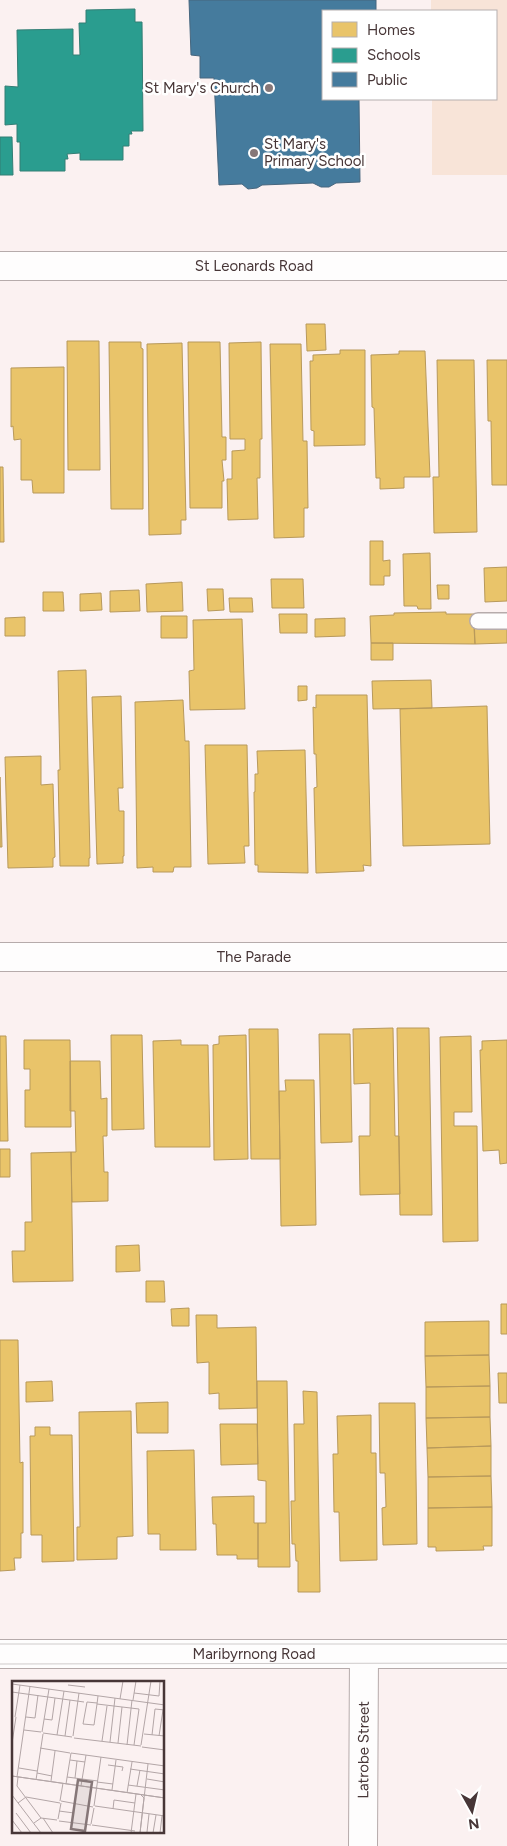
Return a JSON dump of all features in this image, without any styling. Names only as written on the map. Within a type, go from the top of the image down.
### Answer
[{"type":"street","name":"St Leonards Road","points":[[0,266],[507,266]]},
{"type":"street","name":"The Parade","points":[[0,957],[507,957]]},
{"type":"street","name":"Maribyrnong Road","points":[[0,1654],[507,1654]]},
{"type":"street","name":"Latrobe Street","points":[[363,1846],[364,1654]]},
{"type":"lane","points":[[478,621],[507,621]]},
{"type":"shaded area","points":[[431,0],[507,0],[507,175],[432,175],[432,100],[497,100],[497,10],[431,10]]},
{"type":"building: Homes","points":[[306,324],[325,324],[326,350],[307,351]]},
{"type":"building: Homes","points":[[67,341],[99,341],[100,470],[68,470]]},
{"type":"building: Homes","points":[[109,342],[141,342],[141,348],[143,349],[143,509],[111,509]]},
{"type":"building: Homes","points":[[188,342],[220,342],[222,437],[226,437],[226,460],[222,460],[224,481],[222,481],[222,508],[190,508]]},
{"type":"building: Homes","points":[[261,342],[262,439],[260,439],[260,478],[257,478],[258,519],[228,520],[227,479],[232,479],[232,451],[245,450],[245,439],[230,439],[229,343]]},
{"type":"building: Homes","points":[[182,343],[186,520],[181,520],[181,534],[149,535],[147,344]]},
{"type":"building: Homes","points":[[270,344],[301,344],[303,441],[307,441],[308,508],[304,508],[304,537],[274,538]]},
{"type":"building: Homes","points":[[340,350],[365,350],[365,445],[314,446],[314,431],[311,430],[310,361],[313,361],[313,355],[340,354]]},
{"type":"building: Homes","points":[[399,351],[425,351],[430,477],[404,477],[404,488],[380,489],[380,478],[376,478],[371,355],[399,354]]},
{"type":"building: Homes","points":[[437,360],[474,360],[477,532],[434,533],[433,477],[439,477]]},
{"type":"building: Homes","points":[[487,360],[507,360],[507,485],[492,485],[491,421],[488,421]]},
{"type":"building: Homes","points":[[64,367],[64,493],[33,493],[32,480],[21,480],[21,439],[14,440],[13,426],[11,427],[11,368]]},
{"type":"building: Homes","points":[[0,467],[3,467],[4,542],[0,542]]},
{"type":"building: Homes","points":[[370,541],[383,541],[383,561],[390,560],[390,576],[384,576],[384,585],[370,585]]},
{"type":"building: Homes","points":[[430,553],[431,609],[404,606],[403,554]]},
{"type":"building: Homes","points":[[507,567],[507,601],[485,602],[484,568]]},
{"type":"building: Homes","points":[[271,579],[303,579],[304,608],[272,608]]},
{"type":"building: Homes","points":[[182,582],[183,611],[147,612],[146,584]]},
{"type":"building: Homes","points":[[437,585],[449,585],[449,599],[438,599]]},
{"type":"building: Homes","points":[[207,589],[223,589],[224,610],[208,611]]},
{"type":"building: Homes","points":[[139,590],[140,611],[110,612],[110,591]]},
{"type":"building: Homes","points":[[43,592],[63,592],[64,611],[43,611]]},
{"type":"building: Homes","points":[[101,593],[102,610],[80,611],[80,594]]},
{"type":"building: Homes","points":[[229,598],[252,598],[253,612],[230,612]]},
{"type":"building: Homes","points":[[446,612],[446,614],[474,614],[475,644],[371,643],[370,616],[394,615],[394,613]]},
{"type":"building: Homes","points":[[279,614],[307,614],[307,633],[280,633]]},
{"type":"building: Homes","points":[[161,616],[187,616],[187,638],[161,638]]},
{"type":"building: Homes","points":[[25,617],[25,636],[5,636],[5,618]]},
{"type":"building: Homes","points":[[345,618],[345,636],[315,637],[315,619]]},
{"type":"building: Homes","points":[[242,619],[245,709],[190,710],[189,671],[194,670],[193,620]]},
{"type":"building: Homes","points":[[474,628],[507,628],[507,643],[475,644]]},
{"type":"building: Homes","points":[[371,643],[393,643],[393,660],[371,660]]},
{"type":"building: Homes","points":[[86,670],[89,866],[60,866],[58,671]]},
{"type":"building: Homes","points":[[431,680],[432,708],[373,709],[372,681]]},
{"type":"building: Homes","points":[[298,686],[307,686],[307,700],[298,701]]},
{"type":"building: Homes","points":[[316,695],[367,695],[371,866],[363,865],[364,871],[316,873],[314,788],[317,787],[313,707],[316,708]]},
{"type":"building: Homes","points":[[121,696],[123,788],[118,788],[119,811],[124,811],[123,863],[97,864],[92,697]]},
{"type":"building: Homes","points":[[183,700],[185,741],[189,741],[191,867],[174,867],[173,872],[153,872],[153,867],[137,868],[135,702]]},
{"type":"building: Homes","points":[[487,706],[490,844],[403,846],[400,709]]},
{"type":"building: Homes","points":[[205,745],[247,745],[249,846],[244,846],[245,863],[208,864]]},
{"type":"building: Homes","points":[[305,750],[308,873],[258,872],[258,865],[255,865],[254,792],[255,774],[258,774],[257,751]]},
{"type":"building: Homes","points":[[41,756],[41,785],[53,784],[55,857],[53,858],[53,867],[8,868],[5,757]]},
{"type":"building: Homes","points":[[0,777],[2,847],[0,847]]},
{"type":"building: Homes","points":[[393,1028],[395,1136],[399,1136],[400,1194],[360,1195],[359,1136],[370,1136],[370,1083],[354,1084],[353,1029]]},
{"type":"building: Homes","points":[[397,1028],[429,1028],[432,1215],[400,1215]]},
{"type":"building: Homes","points":[[249,1029],[278,1029],[280,1159],[251,1159]]},
{"type":"building: Homes","points":[[319,1034],[350,1034],[352,1142],[321,1143]]},
{"type":"building: Homes","points":[[111,1035],[142,1035],[144,1129],[112,1130]]},
{"type":"building: Homes","points":[[246,1035],[248,1159],[214,1160],[213,1045],[219,1044],[219,1036]]},
{"type":"building: Homes","points":[[0,1036],[6,1036],[8,1141],[0,1141]]},
{"type":"building: Homes","points":[[471,1036],[472,1112],[454,1112],[454,1126],[477,1126],[478,1241],[443,1242],[440,1037]]},
{"type":"building: Homes","points":[[24,1040],[70,1040],[71,1127],[25,1127],[25,1090],[30,1090],[30,1069],[24,1069]]},
{"type":"building: Homes","points":[[181,1040],[181,1045],[208,1045],[210,1147],[155,1147],[153,1041]]},
{"type":"building: Homes","points":[[507,1040],[507,1163],[500,1164],[499,1150],[483,1151],[480,1050],[482,1050],[482,1041]]},
{"type":"building: Homes","points":[[70,1061],[100,1061],[101,1099],[107,1098],[107,1136],[103,1136],[104,1172],[108,1172],[108,1201],[72,1202],[71,1152],[76,1152],[75,1111],[70,1111]]},
{"type":"building: Homes","points":[[285,1080],[314,1080],[316,1225],[281,1226],[279,1091],[286,1091]]},
{"type":"building: Homes","points":[[0,1149],[10,1149],[10,1177],[0,1177]]},
{"type":"building: Homes","points":[[71,1152],[73,1281],[13,1282],[12,1251],[25,1251],[25,1222],[32,1222],[31,1153]]},
{"type":"building: Homes","points":[[139,1245],[140,1271],[116,1272],[116,1246]]},
{"type":"building: Homes","points":[[146,1281],[164,1281],[165,1302],[146,1302]]},
{"type":"building: Homes","points":[[501,1304],[507,1304],[507,1334],[501,1334]]},
{"type":"building: Homes","points":[[189,1308],[189,1326],[172,1326],[171,1309]]},
{"type":"building: Homes","points":[[196,1315],[217,1315],[217,1328],[256,1327],[257,1408],[219,1409],[219,1393],[209,1394],[209,1362],[197,1363]]},
{"type":"building: Homes","points":[[489,1321],[489,1355],[425,1356],[425,1322]]},
{"type":"building: Homes","points":[[0,1340],[18,1340],[20,1463],[23,1462],[23,1533],[21,1533],[21,1558],[14,1558],[15,1570],[0,1571]]},
{"type":"building: Homes","points":[[489,1355],[490,1386],[426,1387],[425,1356]]},
{"type":"building: Homes","points":[[498,1373],[507,1373],[507,1403],[499,1403]]},
{"type":"building: Homes","points":[[52,1381],[53,1401],[26,1402],[26,1382]]},
{"type":"building: Homes","points":[[257,1381],[287,1381],[290,1567],[258,1567],[258,1523],[266,1523],[266,1481],[258,1480]]},
{"type":"building: Homes","points":[[490,1386],[490,1417],[426,1418],[426,1387]]},
{"type":"building: Homes","points":[[303,1391],[317,1392],[320,1592],[298,1592],[298,1561],[296,1561],[295,1544],[292,1544],[291,1501],[295,1501],[294,1424],[304,1424]]},
{"type":"building: Homes","points":[[168,1402],[168,1433],[137,1433],[136,1403]]},
{"type":"building: Homes","points":[[379,1403],[415,1403],[417,1544],[383,1545],[382,1508],[386,1507],[385,1473],[380,1473]]},
{"type":"building: Homes","points":[[131,1411],[133,1536],[117,1537],[117,1559],[77,1560],[77,1527],[80,1527],[79,1412]]},
{"type":"building: Homes","points":[[371,1415],[371,1453],[376,1453],[377,1560],[340,1561],[339,1512],[334,1512],[333,1454],[338,1454],[337,1416]]},
{"type":"building: Homes","points":[[490,1417],[491,1446],[427,1448],[426,1418]]},
{"type":"building: Homes","points":[[220,1424],[257,1424],[258,1464],[221,1465]]},
{"type":"building: Homes","points":[[35,1427],[50,1427],[50,1435],[72,1435],[74,1561],[42,1562],[42,1535],[31,1535],[30,1436],[35,1436]]},
{"type":"building: Homes","points":[[491,1446],[491,1476],[428,1477],[427,1448]]},
{"type":"building: Homes","points":[[194,1450],[196,1550],[160,1550],[160,1534],[148,1534],[147,1451]]},
{"type":"building: Homes","points":[[491,1476],[492,1507],[428,1508],[428,1477]]},
{"type":"building: Homes","points":[[254,1496],[254,1523],[258,1523],[258,1559],[237,1559],[237,1555],[217,1555],[216,1524],[213,1524],[212,1497]]},
{"type":"building: Homes","points":[[492,1507],[492,1546],[483,1546],[484,1550],[436,1551],[436,1547],[428,1547],[428,1508]]},
{"type":"building: Schools","points":[[135,9],[135,22],[142,22],[143,131],[131,131],[132,134],[129,134],[129,146],[123,146],[123,160],[80,160],[80,153],[67,154],[68,159],[65,159],[65,171],[20,171],[20,142],[17,142],[17,124],[5,125],[5,86],[18,87],[17,30],[73,29],[73,55],[80,55],[79,23],[86,23],[86,10]]},
{"type":"building: Schools","points":[[0,137],[12,137],[13,175],[0,175]]},
{"type":"building: Public","name":"St Mary's Church","points":[[189,0],[376,0],[376,10],[322,10],[322,100],[359,100],[360,182],[336,183],[329,187],[321,187],[313,183],[262,185],[257,188],[248,189],[242,184],[219,185],[214,78],[200,78],[200,56],[191,55]]},
{"type":"tram line","points":[[0,1644],[507,1644]]},
{"type":"tram line","points":[[0,1664],[507,1663]]},
{"type":"place","name":"St Mary's Church","points":[[269,88]]},
{"type":"place","name":"St Mary's Primary School","points":[[254,153]]}]
